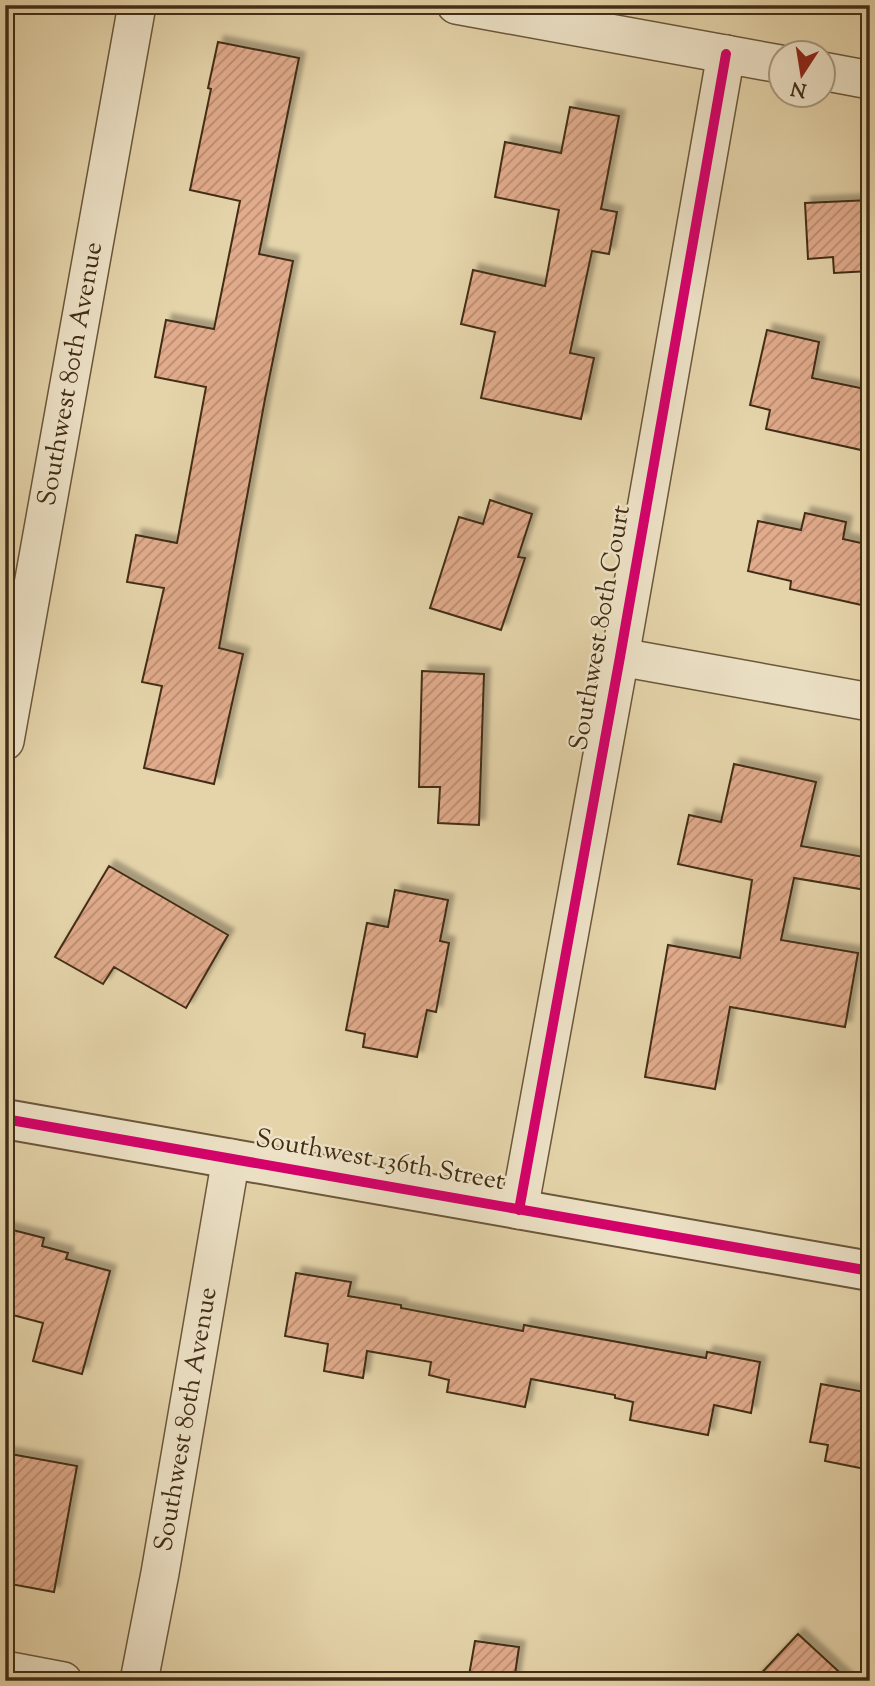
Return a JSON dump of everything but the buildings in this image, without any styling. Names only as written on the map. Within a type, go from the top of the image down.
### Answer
[{"type":"street","name":"Southwest 80th Avenue","points":[[5,741],[137,5]]},
{"type":"street","points":[[456,5],[766,61]]},
{"type":"street","name":"Southwest 80th Court","points":[[519,1210],[726,54]]},
{"type":"street","points":[[836,74],[870,80]]},
{"type":"street","points":[[620,657],[870,702]]},
{"type":"street","name":"Southwest 136th Street","points":[[5,1119],[870,1271]]},
{"type":"street","name":"Southwest 80th Avenue","points":[[139,1681],[232,1158]]},
{"type":"street","points":[[5,1670],[63,1681]]},
{"type":"cycle path","points":[[519,1210],[726,54]]},
{"type":"cycle path","points":[[5,1119],[870,1271]]}]
